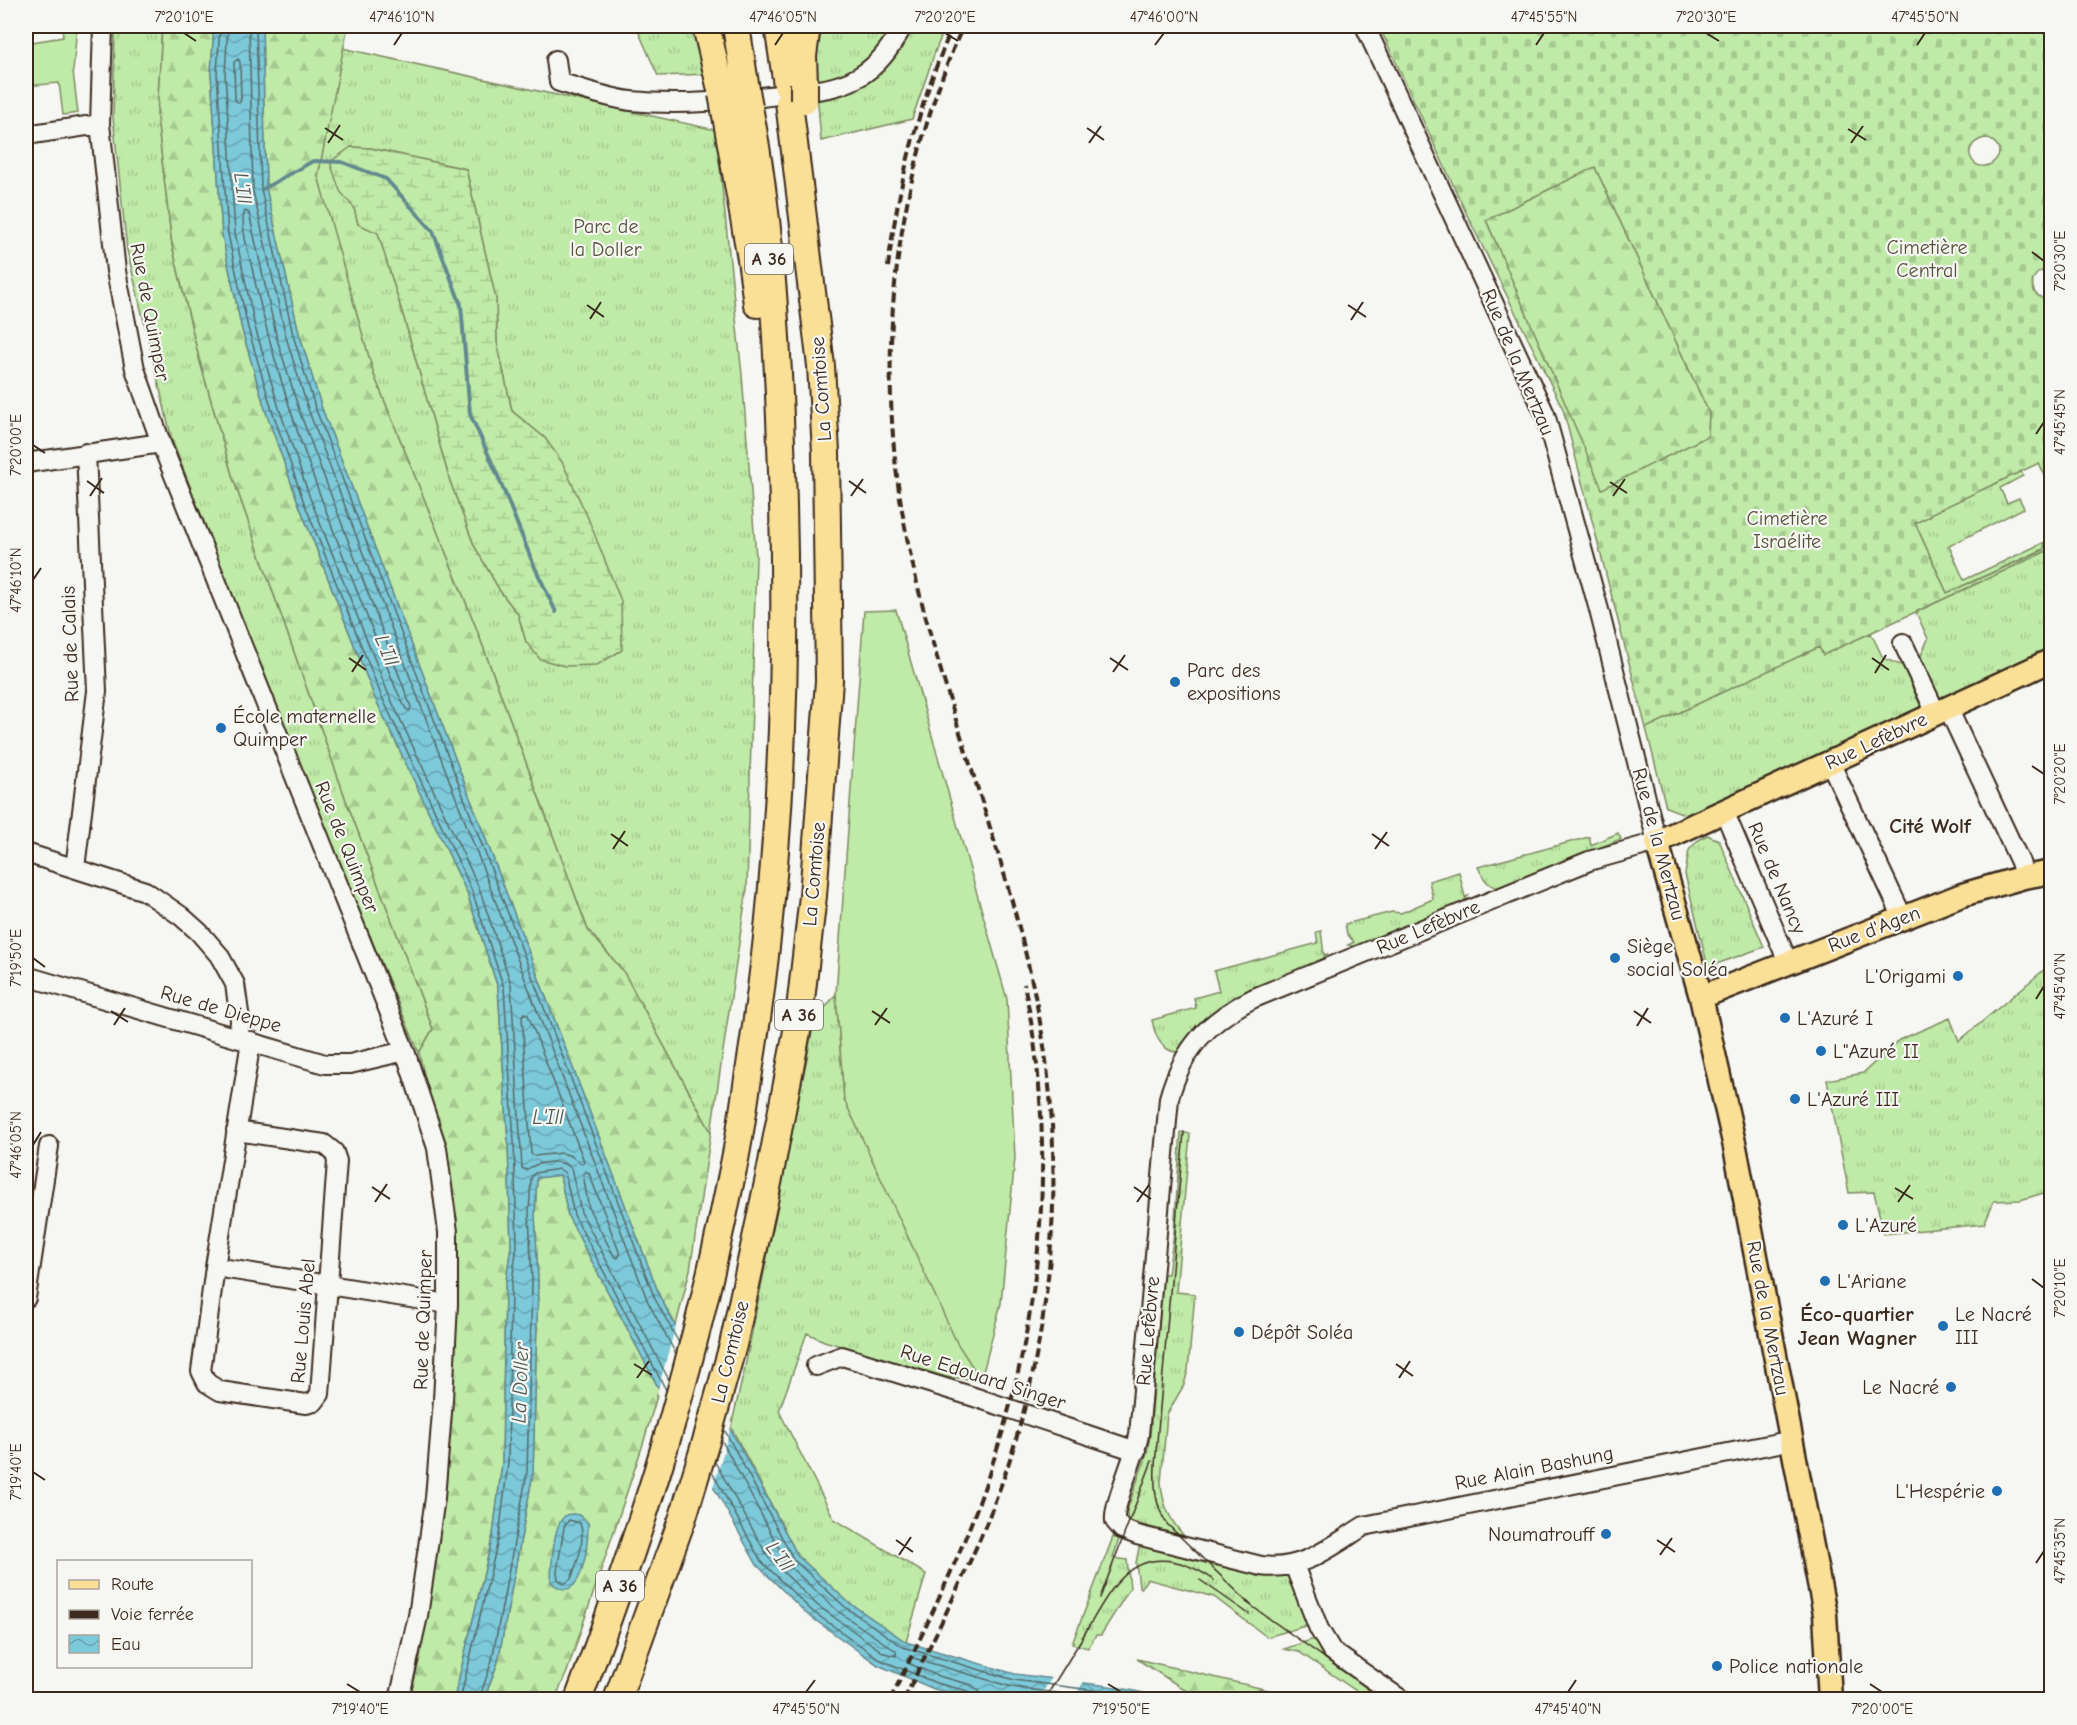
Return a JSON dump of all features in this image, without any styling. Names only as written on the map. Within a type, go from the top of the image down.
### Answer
[{"type":"highway","points":[[706,26],[736,100]]},
{"type":"highway","points":[[736,26],[736,100]]},
{"type":"highway","name":"La Comtoise","points":[[617,1700],[683,1517],[733,1345],[769,1178],[798,1026],[813,896],[829,681],[826,452],[821,366],[810,270],[796,92],[778,26]]},
{"type":"highway","points":[[796,92],[807,26]]},
{"type":"highway","name":"La Comtoise","points":[[578,1700],[620,1586],[680,1394],[734,1167],[758,1014],[772,897],[781,781],[784,542],[780,412],[763,356],[736,100]]},
{"type":"main road","name":"Rue Lefèbvre","points":[[1658,842],[2052,660]]},
{"type":"main road","name":"Rue de la Mertzau","points":[[1658,842],[1701,997],[1723,1089],[1825,1614],[1830,1700]]},
{"type":"main road","name":"Rue d'Agen","points":[[1701,997],[1962,895],[2024,877],[2052,872]]},
{"type":"street","name":"Rue de Quimper","points":[[103,26],[100,124],[118,282],[135,369],[161,443],[405,1051],[437,1148],[448,1232],[443,1400],[435,1498],[418,1616],[399,1700]]},
{"type":"street","points":[[556,60],[560,82],[582,89],[629,101],[707,103],[819,90],[846,83],[876,64],[892,45],[903,26]]},
{"type":"street","name":"Rue de la Mertzau","points":[[1365,26],[1545,414],[1599,610],[1658,842]]},
{"type":"street","points":[[26,135],[100,124]]},
{"type":"street","points":[[26,463],[161,443]]},
{"type":"street","name":"Rue de Calais","points":[[75,868],[97,691],[86,453]]},
{"type":"street","points":[[1903,643],[1942,710],[2020,862],[2024,877]]},
{"type":"street","points":[[1830,762],[1903,918]]},
{"type":"street","name":"Rue de Nancy","points":[[1724,811],[1788,962]]},
{"type":"street","name":"Rue Lefèbvre","points":[[1294,1565],[1261,1566],[1137,1535],[1122,1529],[1115,1521],[1115,1514],[1136,1451],[1169,1098],[1179,1066],[1201,1035],[1223,1016],[1254,998],[1589,861],[1658,842]]},
{"type":"street","points":[[26,854],[145,891],[182,916],[200,932],[219,956],[235,984],[245,1039],[236,1131],[215,1267],[447,1304]]},
{"type":"street","name":"Rue de Dieppe","points":[[26,976],[333,1065],[350,1064],[405,1051]]},
{"type":"street","name":"Rue Louis Abel","points":[[215,1267],[201,1371],[207,1383],[220,1391],[306,1404],[315,1402],[320,1394],[337,1161],[334,1152],[324,1144],[236,1131]]},
{"type":"street","points":[[26,1298],[29,1251],[49,1146]]},
{"type":"street","name":"Rue Edouard Singer","points":[[816,1366],[842,1356],[1136,1451]]},
{"type":"street","name":"Rue Alain Bashung","points":[[1294,1565],[1320,1554],[1364,1526],[1793,1440]]},
{"type":"street","points":[[1294,1565],[1319,1629],[1332,1651],[1401,1700]]},
{"type":"green space","points":[[62,26],[77,26],[73,71],[78,113],[63,115],[59,83],[26,86],[26,43],[63,37]]},
{"type":"green space","points":[[115,26],[162,26],[157,117],[172,245],[199,358],[233,478],[346,800],[433,1029],[419,1053],[309,790],[172,440],[127,250],[113,118]]},
{"type":"green space","points":[[162,26],[214,26],[211,73],[222,235],[242,330],[266,412],[298,502],[375,698],[467,893],[498,988],[508,1141],[511,1246],[505,1288],[502,1463],[493,1535],[454,1699],[409,1699],[420,1658],[440,1503],[457,1218],[419,1053],[433,1029],[346,800],[233,478],[199,358],[172,245],[157,117]]},
{"type":"green space","points":[[262,26],[348,26],[318,176],[374,375],[475,625],[588,930],[623,971],[711,1132],[690,1270],[676,1325],[660,1297],[321,406],[299,333],[266,188]]},
{"type":"green space","points":[[636,26],[696,26],[707,74],[658,76]]},
{"type":"green space","points":[[818,26],[946,26],[912,119],[821,141],[816,79]]},
{"type":"green space","points":[[1379,26],[1911,26],[1917,31],[1924,32],[1936,26],[2051,26],[2051,271],[2037,274],[2033,284],[2037,295],[2051,298],[2051,489],[2039,463],[1915,523],[1947,593],[2044,550],[2045,542],[2051,531],[2051,549],[1823,655],[1819,647],[1646,728],[1563,409],[1469,219]],"holes":[[[1986,138],[1995,143],[1999,149],[1995,161],[1982,166],[1976,164],[1971,158],[1970,150],[1976,142]],[[1595,167],[1709,413],[1708,436],[1602,489],[1486,220]]]},
{"type":"green space","name":"Parc de la Doller","points":[[342,48],[716,130],[742,375],[756,557],[747,889],[711,1132],[623,971],[588,930],[475,625],[374,375],[318,176]],"holes":[[[351,147],[370,148],[466,169],[496,299],[497,342],[512,411],[545,438],[526,642],[518,614],[500,591],[474,545],[450,481],[378,232],[358,224],[354,208]]]},
{"type":"green space","points":[[351,147],[370,148],[466,169],[496,299],[497,342],[512,411],[545,438],[562,462],[588,518],[621,601],[622,650],[597,665],[564,666],[540,659],[526,642],[518,614],[500,591],[474,545],[450,481],[378,233],[358,224],[354,208],[340,191],[330,162]]},
{"type":"green space","points":[[1595,167],[1709,413],[1708,436],[1602,490],[1486,220]]},
{"type":"green space","points":[[2021,471],[2023,476],[2000,488],[2007,503],[2019,498],[2024,508],[1949,546],[1964,580],[2045,542],[2044,549],[1947,593],[1915,523],[1930,516],[1929,514]]},
{"type":"green space","points":[[2051,549],[2051,647],[1938,700],[1919,660],[1928,639],[1916,612]]},
{"type":"green space","points":[[896,610],[1007,999],[1015,1158],[1001,1303],[981,1380],[957,1343],[844,1099],[836,994],[864,611]]},
{"type":"green space","points":[[1871,633],[1883,658],[1903,666],[1921,707],[1689,816],[1666,807],[1646,728],[1819,647],[1823,654]]},
{"type":"green space","points":[[1618,833],[1621,839],[1500,888],[1486,881],[1478,867],[1589,837],[1591,845]]},
{"type":"green space","points":[[1707,835],[1719,840],[1764,947],[1708,967],[1685,874],[1689,850]]},
{"type":"green space","points":[[1459,872],[1465,897],[1468,896],[1461,904],[1356,947],[1348,945],[1354,942],[1347,934],[1345,924],[1392,912],[1401,913],[1433,899],[1429,881]]},
{"type":"green space","points":[[1321,931],[1324,955],[1327,954],[1320,962],[1180,1052],[1168,1050],[1160,1042],[1152,1020],[1196,1008],[1194,998],[1219,991],[1214,971],[1318,943],[1316,932]]},
{"type":"green space","points":[[2051,964],[2051,1191],[2020,1200],[1994,1201],[1984,1224],[1884,1234],[1874,1192],[1849,1193],[1827,1080],[1863,1073],[1899,1040],[1950,1018],[1959,1041]]},
{"type":"green space","points":[[836,994],[844,1099],[981,1380],[946,1377],[824,1341],[807,1333],[779,1411],[834,1519],[926,1574],[906,1642],[848,1602],[798,1556],[731,1427],[814,1022]]},
{"type":"green space","points":[[1181,1132],[1190,1134],[1176,1292],[1195,1294],[1188,1370],[1184,1385],[1167,1414],[1161,1482],[1168,1511],[1184,1536],[1131,1522],[1127,1517],[1127,1510],[1147,1453],[1150,1435],[1163,1274],[1168,1274],[1174,1232]]},
{"type":"green space","points":[[560,1175],[568,1216],[659,1389],[567,1672],[555,1699],[484,1700],[498,1662],[533,1473],[538,1282],[535,1213],[537,1178]]},
{"type":"green space","points":[[1113,1537],[1119,1539],[1113,1558],[1127,1560],[1130,1588],[1101,1635],[1096,1635],[1088,1648],[1072,1644]]},
{"type":"green space","points":[[1140,1543],[1287,1574],[1293,1580],[1307,1623],[1305,1626],[1267,1637],[1214,1597],[1147,1579],[1141,1588],[1136,1563]]},
{"type":"green space","points":[[1317,1640],[1392,1699],[1368,1699],[1299,1652],[1284,1649]]},
{"type":"green space","points":[[1137,1659],[1307,1699],[1223,1699],[1185,1690]]},
{"type":"water","name":"L'Ill","points":[[214,26],[262,26],[266,188],[299,333],[321,406],[660,1297],[798,1556],[848,1602],[906,1642],[1015,1674],[1116,1687],[1171,1699],[977,1699],[934,1689],[878,1665],[808,1615],[757,1565],[659,1389],[568,1216],[560,1175],[537,1178],[535,1213],[538,1282],[533,1473],[498,1662],[484,1699],[454,1699],[493,1535],[502,1463],[505,1288],[511,1246],[508,1141],[498,988],[467,893],[375,698],[298,502],[266,412],[242,330],[222,235],[211,73]]},
{"type":"water","points":[[566,1515],[579,1515],[588,1523],[587,1545],[582,1571],[577,1581],[570,1588],[562,1589],[551,1582],[553,1548],[560,1522]]},
{"type":"pier","points":[[677,1321],[732,1423],[712,1491],[657,1393]]},
{"type":"pier","points":[[1053,1676],[1085,1680],[1073,1699],[1038,1699]]},
{"type":"waterway","points":[[263,189],[313,161],[342,162],[386,179],[433,231],[461,305],[470,414],[556,612]]},
{"type":"tram line","points":[[1184,1132],[1155,1465],[1156,1496],[1167,1524],[1252,1606]]},
{"type":"tram line","points":[[1100,1598],[1152,1461]]},
{"type":"tram line","points":[[1044,1700],[1106,1598],[1129,1572],[1141,1565],[1165,1560],[1190,1566],[1214,1580]]},
{"type":"tram line","points":[[1200,1580],[1249,1614]]},
{"type":"tram line","points":[[1246,1602],[1384,1700]]},
{"type":"railway","points":[[888,267],[904,175],[920,114],[953,26]]},
{"type":"railway","points":[[904,1700],[982,1534],[1018,1433],[1039,1342],[1046,1296],[1053,1202],[1051,1109],[1045,1052],[1035,997],[1008,887],[920,596],[899,494],[891,412],[894,298],[900,242],[924,132],[963,26]]},
{"type":"railway","points":[[890,1700],[969,1530],[1008,1412],[1022,1352],[1033,1291],[1040,1230],[1042,1168],[1040,1106],[1034,1045],[1024,984]]},
{"type":"place","name":"Parc des expositions","points":[[1175,682]]},
{"type":"place","name":"École maternelle Quimper","points":[[221,728]]},
{"type":"place","name":"Siège social Soléa","points":[[1615,958]]},
{"type":"place","name":"L'Origami","points":[[1958,976]]},
{"type":"place","name":"L'Azuré I","points":[[1785,1018]]},
{"type":"place","name":"L\"Azuré II","points":[[1821,1051]]},
{"type":"place","name":"L'Azuré III","points":[[1795,1099]]},
{"type":"place","name":"L'Azuré","points":[[1843,1225]]},
{"type":"place","name":"L'Ariane","points":[[1825,1281]]},
{"type":"place","name":"Le Nacré III","points":[[1943,1326]]},
{"type":"place","name":"Dépôt Soléa","points":[[1239,1332]]},
{"type":"place","name":"Le Nacré","points":[[1951,1387]]},
{"type":"place","name":"L'Hespérie","points":[[1997,1491]]},
{"type":"place","name":"Noumatrouff","points":[[1606,1534]]},
{"type":"place","name":"Police nationale","points":[[1717,1666]]},
{"type":"district","name":"Cité Wolf","points":[[1930,826]]},
{"type":"district","name":"Éco-quartier Jean Wagner","points":[[1857,1326]]},
{"type":"park label","name":"Cimetière Central","points":[[1927,258]]},
{"type":"park label","name":"Cimetière Israélite","points":[[1787,530]]},
{"type":"water label","name":"La Doller","points":[[520,1383]]}]
